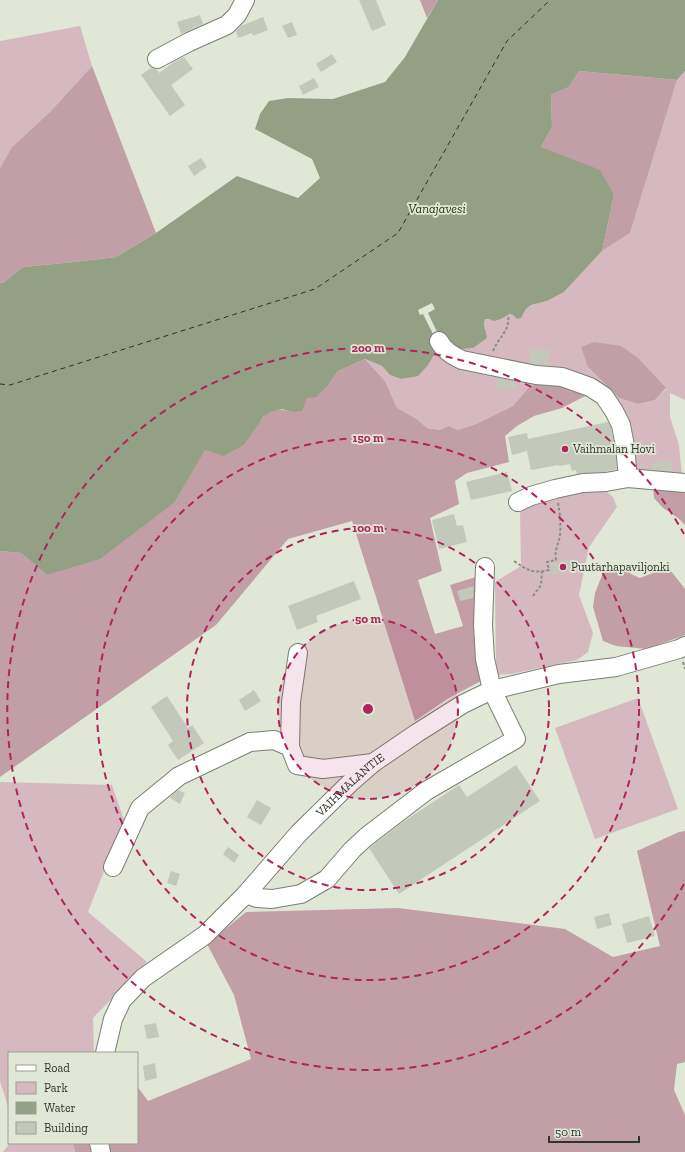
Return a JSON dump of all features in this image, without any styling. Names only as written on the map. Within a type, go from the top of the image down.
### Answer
[{"type":"street","points":[[157,59],[189,42],[227,25],[237,15],[245,0]]},
{"type":"street","points":[[439,342],[441,346],[452,356],[472,363],[536,375],[562,377],[590,388],[604,396],[614,411],[620,425],[625,446],[628,478]]},
{"type":"street","points":[[518,502],[531,496],[582,483],[606,482],[628,478],[685,483]]},
{"type":"street","points":[[246,894],[257,898],[272,899],[301,894],[327,879],[352,850],[366,837],[426,791],[516,739],[492,690],[485,659],[483,624],[485,567]]},
{"type":"street","name":"VAIHMALANTIE","points":[[105,1052],[114,1019],[122,1000],[143,978],[204,935],[246,894],[299,833],[350,783],[373,763],[462,704],[492,690],[559,674],[616,667],[673,652],[685,646]]},
{"type":"street","points":[[298,653],[291,702],[290,747],[297,765],[323,769],[373,763]]},
{"type":"street","points":[[113,867],[140,808],[179,776],[250,742],[274,740],[290,747]]},
{"type":"path","points":[[491,366],[493,351],[496,344],[508,327],[508,315]]},
{"type":"path","points":[[514,561],[532,572],[542,572],[549,570],[547,562],[556,560],[555,554],[560,540],[560,523],[555,489]]},
{"type":"path","points":[[533,596],[541,585],[542,572]]},
{"type":"green space","points":[[80,26],[92,66],[51,111],[12,147],[0,168],[0,41]]},
{"type":"green space","points":[[685,71],[685,400],[670,393],[670,417],[679,445],[682,476],[645,476],[632,463],[626,429],[591,393],[549,382],[530,386],[513,406],[476,424],[458,430],[449,426],[439,430],[427,428],[417,419],[397,408],[385,381],[365,359],[382,366],[390,375],[401,379],[409,377],[428,365],[434,353],[431,347],[434,343],[486,329],[484,324],[485,319],[501,319],[510,314],[517,319],[523,315],[526,309],[531,305],[547,301],[564,292],[602,251],[630,233],[677,80]],"holes":[[[588,367],[666,388],[655,400],[638,404],[619,398]]]},
{"type":"green space","points":[[602,488],[613,497],[617,507],[589,547],[579,595],[593,633],[588,652],[577,660],[511,674],[496,675],[495,582],[521,566],[520,511],[534,502]]},
{"type":"green space","points":[[638,698],[678,809],[595,839],[555,728]]},
{"type":"green space","points":[[0,782],[112,785],[124,820],[88,912],[147,962],[93,1018],[94,1052],[8,1052],[8,1107],[0,1081]]},
{"type":"green space","points":[[9,1144],[73,1144],[75,1152],[3,1152]]},
{"type":"shaded area","points":[[420,0],[438,0],[427,18]]},
{"type":"shaded area","points":[[92,66],[156,233],[116,257],[23,267],[4,282],[0,283],[0,168],[12,147],[51,111]]},
{"type":"shaded area","points":[[579,71],[677,80],[630,233],[602,251],[614,195],[541,147],[552,127],[551,95],[569,87]]},
{"type":"shaded area","points":[[594,342],[621,346],[638,358],[666,388],[655,400],[638,404],[619,398],[588,367],[581,347]]},
{"type":"shaded area","points":[[365,359],[385,381],[397,408],[417,419],[427,428],[439,430],[449,426],[458,430],[476,424],[513,406],[530,386],[549,382],[591,393],[562,408],[534,416],[517,426],[505,436],[509,462],[467,473],[455,481],[459,504],[430,518],[442,571],[418,580],[435,634],[463,626],[450,585],[476,577],[481,617],[481,681],[447,699],[415,721],[352,521],[288,539],[216,625],[0,777],[0,551],[21,553],[47,575],[175,502],[205,449],[245,444],[260,421],[270,412],[285,410],[292,412],[307,398],[329,384],[338,371]]},
{"type":"shaded area","points":[[653,487],[685,491],[685,525],[662,507],[654,498]]},
{"type":"shaded area","points":[[625,565],[631,574],[640,578],[668,567],[685,589],[685,635],[647,649],[616,646],[603,641],[593,607],[595,593],[603,573]]},
{"type":"shaded area","points":[[685,831],[685,1062],[677,1064],[674,1090],[685,1115],[685,1152],[75,1152],[73,1144],[138,1144],[138,1087],[148,1101],[251,1059],[234,995],[207,944],[246,912],[398,908],[565,929],[613,957],[660,946],[637,851],[679,832]]},
{"type":"water","name":"Vanajavesi","points":[[438,0],[685,0],[685,71],[677,80],[579,71],[569,87],[551,95],[552,127],[541,147],[600,170],[614,195],[602,251],[564,292],[547,301],[531,305],[526,309],[521,318],[517,319],[510,314],[494,321],[485,319],[484,324],[487,338],[473,348],[460,349],[450,341],[434,343],[431,347],[435,353],[428,365],[418,376],[401,379],[390,375],[382,366],[365,359],[338,371],[329,384],[316,397],[307,398],[302,411],[292,412],[282,409],[271,412],[263,417],[245,444],[224,456],[205,450],[175,502],[100,559],[47,575],[21,553],[0,551],[0,283],[4,282],[23,267],[116,257],[156,233],[237,176],[298,198],[320,178],[312,159],[255,129],[260,114],[269,101],[288,98],[333,99],[385,82],[405,57]]},
{"type":"pier","points":[[432,303],[435,309],[428,313],[438,334],[434,336],[423,314],[420,315],[418,310]]},
{"type":"building","points":[[359,0],[376,0],[386,25],[372,31]]},
{"type":"building","points":[[200,15],[203,24],[181,34],[177,22]]},
{"type":"building","points":[[263,17],[268,30],[253,36],[252,33],[238,38],[236,31],[241,26]]},
{"type":"building","points":[[292,22],[297,35],[288,38],[282,26]]},
{"type":"building","points":[[332,54],[337,62],[321,72],[316,64]]},
{"type":"building","points":[[184,57],[193,69],[171,85],[185,105],[170,116],[141,75],[151,68],[156,69],[159,73]]},
{"type":"building","points":[[314,78],[319,87],[303,95],[299,86]]},
{"type":"building","points":[[201,158],[207,167],[194,176],[188,166]]},
{"type":"building","points":[[530,349],[549,350],[549,365],[529,363]]},
{"type":"building","points":[[497,379],[516,382],[517,388],[497,389]]},
{"type":"building","name":"Vaihmalan Hovi","points":[[608,422],[611,428],[615,447],[617,469],[605,472],[577,474],[576,470],[572,471],[570,464],[531,470],[527,451],[512,455],[508,437],[527,433],[528,439]]},
{"type":"building","points":[[672,461],[672,471],[652,470],[652,462]]},
{"type":"building","points":[[507,472],[512,491],[471,500],[466,482]]},
{"type":"building","points":[[454,514],[457,526],[463,525],[467,542],[439,549],[432,520]]},
{"type":"building","name":"Puutarhapaviljonki","points":[[574,559],[576,570],[552,575],[550,564]]},
{"type":"building","points":[[354,581],[361,599],[316,616],[318,622],[297,630],[288,606]]},
{"type":"building","points":[[474,586],[473,598],[460,601],[457,591]]},
{"type":"building","points":[[254,690],[261,701],[245,711],[239,700]]},
{"type":"building","points":[[167,696],[188,728],[192,725],[204,743],[178,760],[168,745],[173,741],[151,707]]},
{"type":"building","points":[[516,765],[540,801],[399,894],[369,848],[400,824],[459,785],[467,797]]},
{"type":"building","points":[[178,790],[185,793],[180,804],[170,798]]},
{"type":"building","points":[[257,800],[271,808],[261,825],[247,817]]},
{"type":"building","points":[[228,847],[239,855],[234,863],[223,854]]},
{"type":"building","points":[[171,871],[180,874],[176,886],[167,883]]},
{"type":"building","points":[[609,913],[612,925],[597,929],[594,917]]},
{"type":"building","points":[[649,916],[655,936],[627,943],[622,924]]},
{"type":"building","points":[[156,1023],[159,1037],[147,1039],[144,1025]]},
{"type":"building","points":[[155,1063],[157,1078],[145,1081],[143,1066]]},
{"type":"ferry route","points":[[0,384],[10,385],[315,289],[398,233],[507,41],[550,0]]},
{"type":"place","name":"Vaihmalan Hovi","points":[[565,449]]},
{"type":"place","name":"Puutarhapaviljonki","points":[[563,567]]}]
